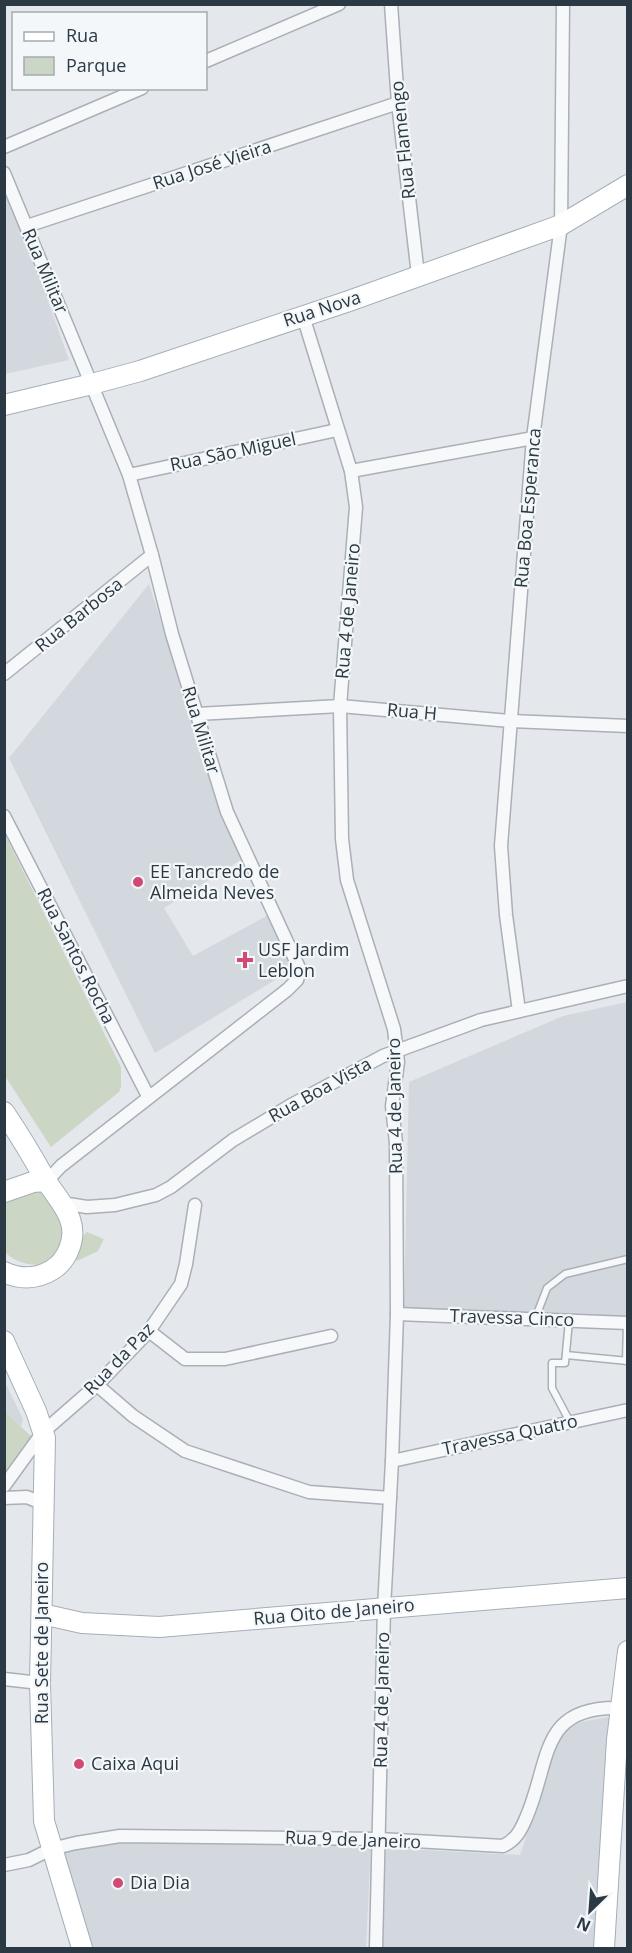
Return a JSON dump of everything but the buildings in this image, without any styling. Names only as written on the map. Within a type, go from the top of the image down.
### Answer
[{"type":"main road","name":"Rua Nova","points":[[4,405],[140,371],[349,301],[561,225],[627,185]]},
{"type":"main road","points":[[4,1112],[68,1212],[73,1227],[72,1242],[67,1256],[57,1267],[44,1275],[29,1278],[14,1277],[4,1272]]},
{"type":"main road","points":[[4,1192],[33,1182],[47,1181]]},
{"type":"main road","name":"Rua Sete de Janeiro","points":[[4,1341],[36,1411],[45,1443],[40,1683],[44,1821],[82,1948]]},
{"type":"main road","name":"Rua Oito de Janeiro","points":[[42,1614],[81,1623],[159,1627],[627,1588]]},
{"type":"main road","points":[[604,1948],[627,1651]]},
{"type":"street","points":[[207,61],[339,4]]},
{"type":"street","name":"Rua Flamengo","points":[[391,4],[398,103],[418,275]]},
{"type":"street","name":"Rua Boa Esperanca","points":[[519,1011],[506,915],[501,846],[533,438],[561,225],[562,4]]},
{"type":"street","points":[[4,147],[137,90]]},
{"type":"street","name":"Rua José Vieira","points":[[27,226],[398,103]]},
{"type":"street","name":"Rua Militar","points":[[4,173],[129,475],[172,634],[227,812],[297,962],[300,973],[297,980],[287,990],[148,1096],[61,1166],[47,1181]]},
{"type":"street","name":"Rua 4 de Janeiro","points":[[303,316],[351,471],[356,507],[340,706],[342,838],[347,880],[394,1029],[398,1062],[392,1106],[396,1143],[397,1314],[393,1461],[384,1608],[376,1948]]},
{"type":"street","name":"Rua São Miguel","points":[[129,475],[337,429]]},
{"type":"street","points":[[351,471],[533,438]]},
{"type":"street","name":"Rua Barbosa","points":[[4,674],[152,555]]},
{"type":"street","name":"Rua H","points":[[197,714],[340,706],[511,721],[627,726]]},
{"type":"street","name":"Rua Santos Rocha","points":[[4,816],[148,1096]]},
{"type":"street","name":"Rua Boa Vista","points":[[62,1203],[87,1207],[114,1206],[156,1195],[171,1187],[233,1140],[293,1104],[383,1056],[481,1020],[627,986]]},
{"type":"street","name":"Rua da Paz","points":[[4,1486],[43,1432],[97,1385],[149,1331],[181,1284],[195,1205]]},
{"type":"street","name":"Travessa Cinco","points":[[397,1314],[627,1323]]},
{"type":"street","points":[[149,1331],[185,1359],[225,1359],[331,1336]]},
{"type":"street","points":[[97,1385],[134,1416],[184,1451],[309,1492],[390,1498]]},
{"type":"street","name":"Travessa Quatro","points":[[393,1461],[627,1410]]},
{"type":"street","points":[[4,1498],[27,1497],[44,1504]]},
{"type":"street","points":[[4,1679],[40,1683]]},
{"type":"street","name":"Rua 9 de Janeiro","points":[[4,1864],[29,1860],[51,1850],[120,1836],[379,1839],[494,1846],[509,1843],[520,1831],[532,1806],[548,1747],[560,1725],[580,1713],[621,1708]]},
{"type":"lane","points":[[534,1319],[547,1288],[565,1274],[627,1259]]},
{"type":"lane","points":[[569,1321],[565,1363],[552,1364],[552,1388],[570,1422]]},
{"type":"lane","points":[[566,1355],[627,1361],[627,1323]]},
{"type":"shaded area","points":[[4,178],[69,360],[5,374],[4,373]]},
{"type":"shaded area","name":"EE Tancredo de Almeida Neves","points":[[149,584],[197,735],[247,856],[164,908],[193,956],[272,913],[293,969],[155,1053],[9,758]]},
{"type":"shaded area","points":[[627,1002],[627,1318],[404,1308],[409,1082],[563,1016]]},
{"type":"shaded area","points":[[5,1382],[23,1419],[21,1427],[5,1412]]},
{"type":"shaded area","points":[[613,1716],[599,1948],[383,1948],[386,1848],[520,1855],[555,1749],[566,1730],[581,1722]]},
{"type":"shaded area","points":[[134,1841],[371,1844],[366,1948],[93,1948],[63,1852]]},
{"type":"green space","points":[[5,835],[121,1067],[119,1092],[51,1147],[5,1076]]},
{"type":"green space","points":[[37,1191],[49,1194],[70,1223],[57,1255],[38,1265],[23,1263],[5,1252],[5,1203],[13,1196]]},
{"type":"green space","points":[[87,1232],[104,1239],[98,1251],[77,1261],[75,1256]]},
{"type":"green space","points":[[5,1412],[32,1437],[29,1445],[5,1474]]},
{"type":"place","name":"EE Tancredo de Almeida Neves","points":[[138,882]]},
{"type":"place","name":"USF Jardim Leblon","points":[[245,960]]},
{"type":"place","name":"Caixa Aqui","points":[[79,1764]]},
{"type":"place","name":"Dia Dia","points":[[118,1883]]}]
